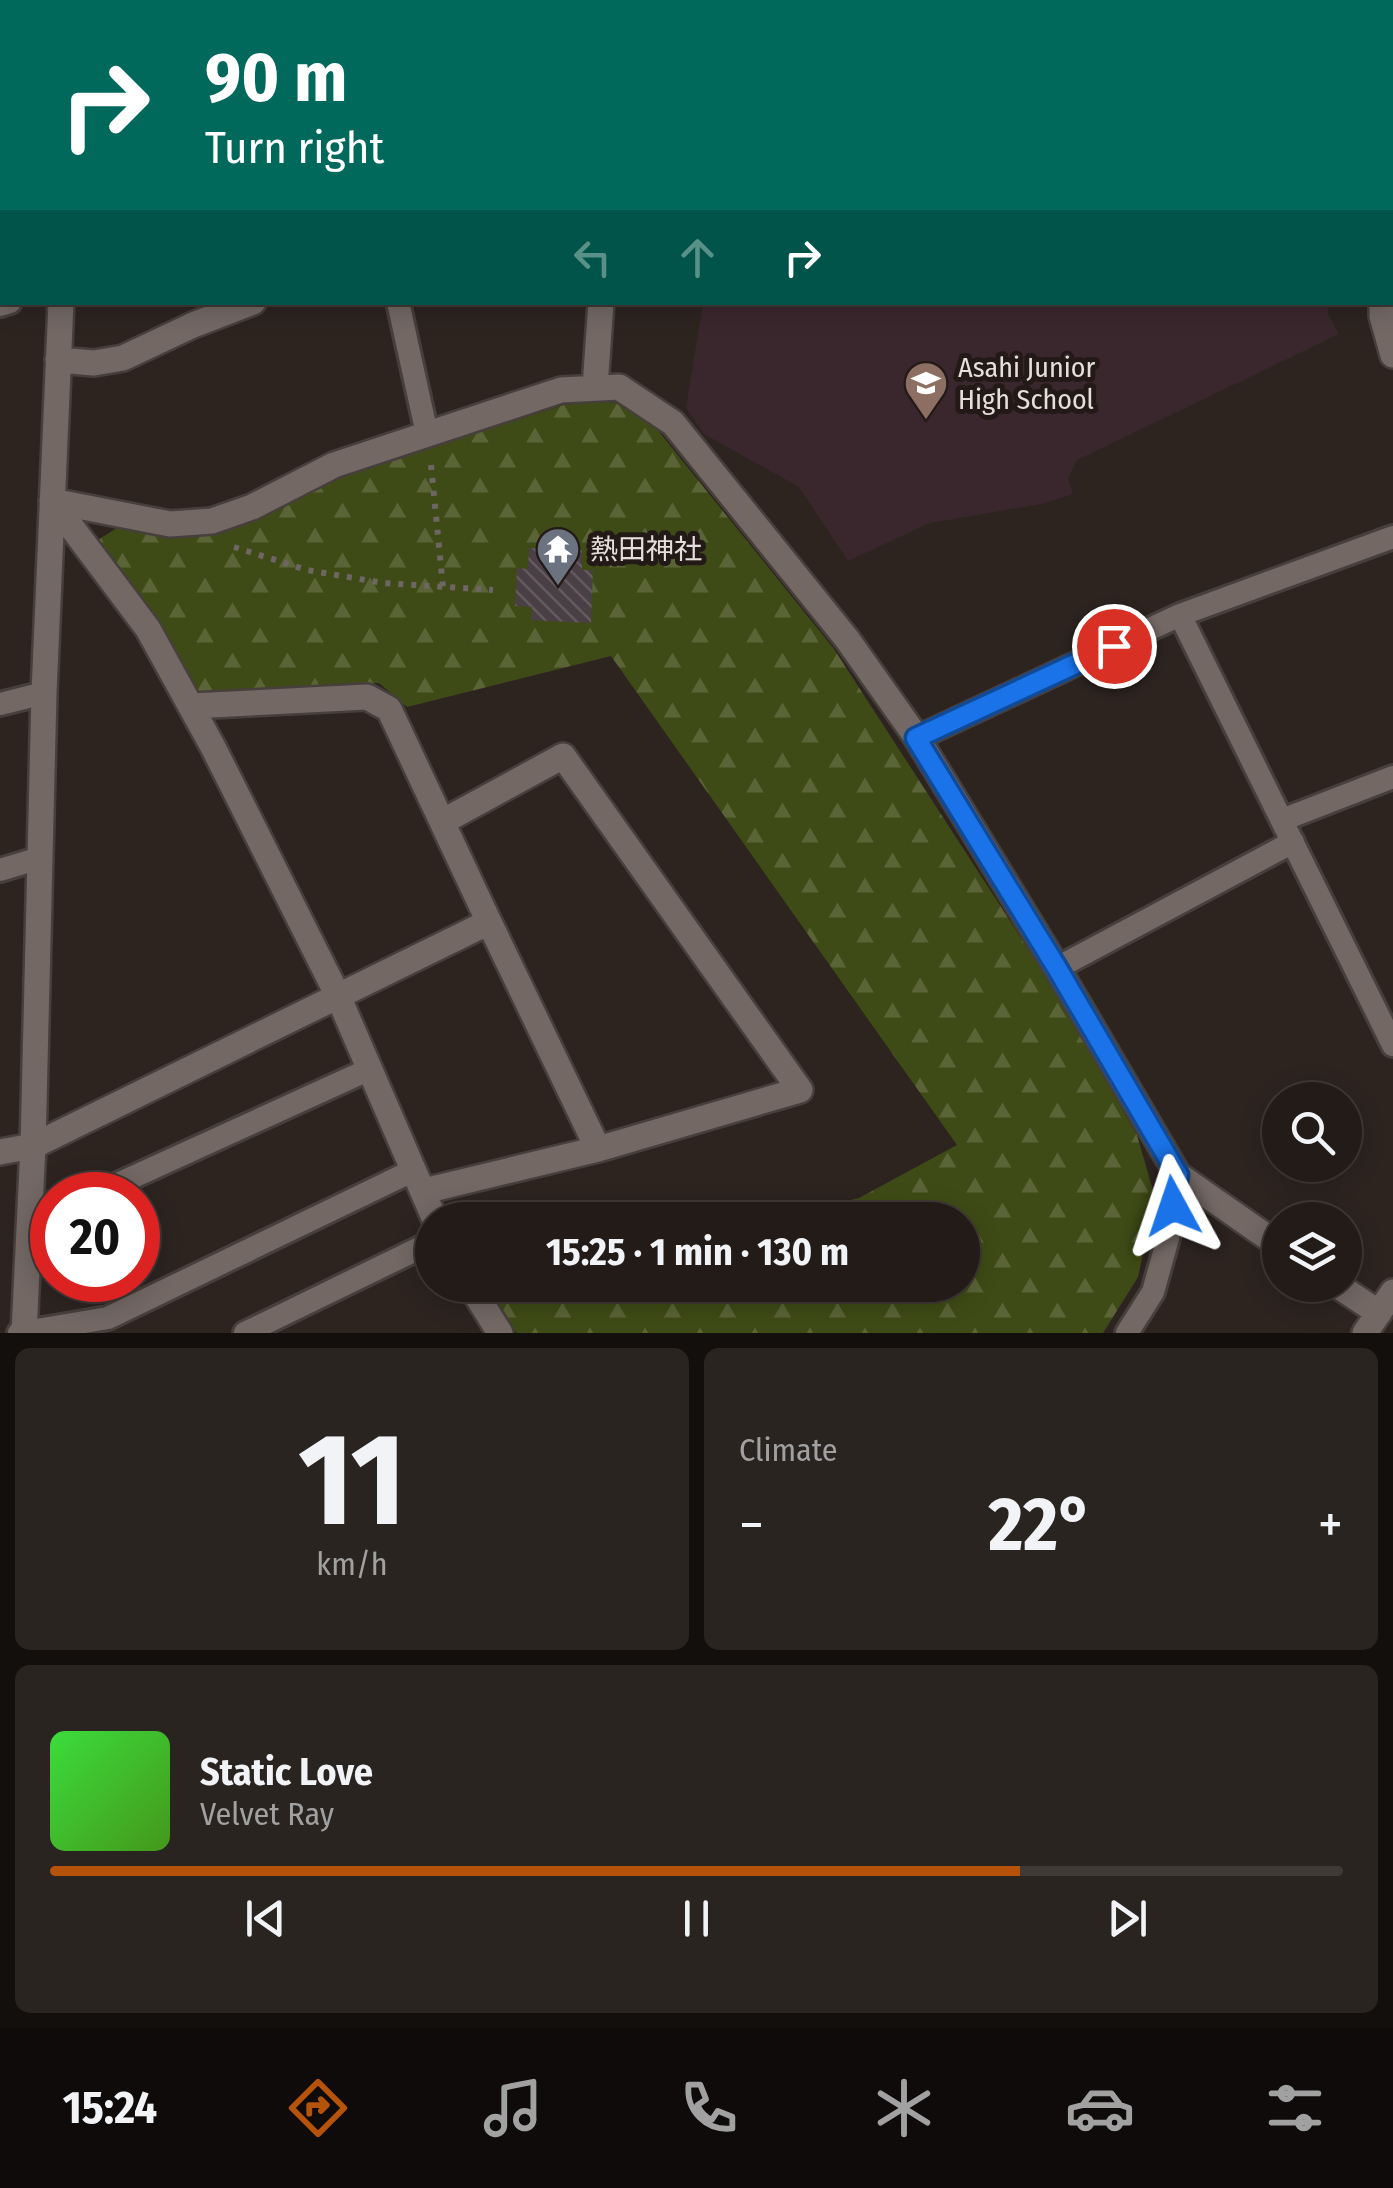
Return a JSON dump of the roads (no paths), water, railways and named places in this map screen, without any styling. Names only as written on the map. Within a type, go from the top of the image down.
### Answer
[{"type":"street","points":[[22,1333],[34,1146],[44,693],[61,305]]},
{"type":"street","points":[[58,360],[94,364],[123,358],[245,305]]},
{"type":"street","points":[[595,387],[601,305]]},
{"type":"street","points":[[1382,305],[1393,355]]},
{"type":"street","points":[[52,501],[170,524],[212,520],[252,507],[334,465],[561,390],[619,387],[672,423],[846,638],[916,738],[1178,1175],[1262,1233]]},
{"type":"street","points":[[52,501],[148,630],[190,706],[338,996],[428,1202]]},
{"type":"street","points":[[190,706],[366,697],[389,709],[598,1149]]},
{"type":"street","points":[[419,1181],[598,1149],[800,1090],[563,756],[442,822]]},
{"type":"street","points":[[0,1152],[34,1146],[489,922]]},
{"type":"street","points":[[478,1302],[490,1330]]},
{"type":"lane","points":[[399,305],[427,434]]},
{"type":"lane","points":[[916,738],[1180,615],[1393,537]]},
{"type":"lane","points":[[1180,615],[1393,1044]]},
{"type":"lane","points":[[0,704],[44,693]]},
{"type":"lane","points":[[1282,820],[1393,777]]},
{"type":"lane","points":[[1057,968],[1292,842]]},
{"type":"lane","points":[[0,870],[40,858]]},
{"type":"lane","points":[[144,1172],[370,1069]]},
{"type":"lane","points":[[1127,1333],[1153,1292],[1168,1238],[1178,1175]]},
{"type":"lane","points":[[22,1333],[108,1318],[419,1181]]},
{"type":"lane","points":[[245,1333],[415,1250]]},
{"type":"place","name":"Asahi Junior High School","points":[[926,421]]},
{"type":"place","name":"熱田神社","points":[[558,587]]}]
